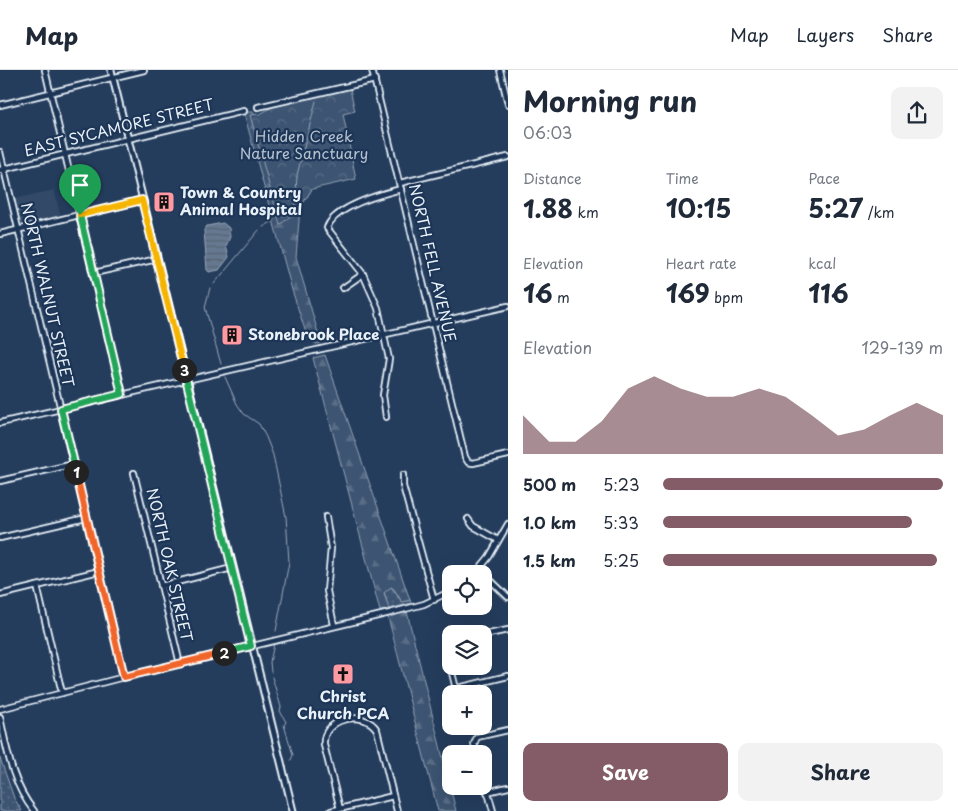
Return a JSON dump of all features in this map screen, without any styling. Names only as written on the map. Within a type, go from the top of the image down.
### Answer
[{"type":"main road","points":[[111,70],[293,811]]},
{"type":"street","points":[[45,70],[122,394]]},
{"type":"street","points":[[0,105],[144,70]]},
{"type":"street","name":"NORTH FELL AVENUE","points":[[372,70],[465,457],[468,462],[508,455]]},
{"type":"street","points":[[500,70],[508,104]]},
{"type":"street","points":[[258,108],[375,80]]},
{"type":"street","name":"EAST SYCAMORE STREET","points":[[2,169],[244,111]]},
{"type":"street","name":"NORTH WALNUT STREET","points":[[0,152],[2,169],[19,230],[124,677]]},
{"type":"street","points":[[400,183],[508,157]]},
{"type":"street","points":[[386,418],[383,395],[389,358],[385,334],[374,296],[363,274],[327,230],[328,225],[358,203],[401,189]]},
{"type":"street","points":[[0,234],[142,200]]},
{"type":"street","points":[[94,274],[157,259]]},
{"type":"street","points":[[343,288],[363,274]]},
{"type":"street","points":[[0,423],[508,306]]},
{"type":"street","points":[[0,482],[74,464]]},
{"type":"street","name":"NORTH OAK STREET","points":[[134,473],[180,664]]},
{"type":"street","points":[[403,475],[402,486],[434,600]]},
{"type":"street","points":[[326,516],[330,548],[327,591],[334,625]]},
{"type":"street","points":[[0,538],[86,518]]},
{"type":"street","points":[[468,519],[473,526],[498,540]]},
{"type":"street","points":[[482,565],[508,524]]},
{"type":"street","points":[[161,586],[232,568]]},
{"type":"street","points":[[0,595],[99,571]]},
{"type":"street","points":[[492,582],[508,597]]},
{"type":"street","points":[[37,586],[62,693]]},
{"type":"street","points":[[0,709],[334,625],[390,613],[434,600],[442,596]]},
{"type":"street","points":[[492,633],[508,630]]},
{"type":"street","points":[[453,675],[456,686],[463,688],[508,676]]},
{"type":"street","points":[[0,717],[14,775],[20,791],[34,811]]},
{"type":"street","points":[[340,809],[323,739],[331,726],[345,720],[363,718],[375,727],[397,811]]},
{"type":"street","points":[[476,745],[475,740],[478,736],[508,730]]},
{"type":"street","points":[[492,791],[508,787]]},
{"type":"street","points":[[489,795],[493,811]]},
{"type":"street","points":[[331,811],[393,796]]},
{"type":"shaded area","points":[[54,190],[61,217],[21,225],[14,199]]},
{"type":"shaded area","points":[[223,223],[229,228],[230,237],[226,246],[229,257],[219,270],[209,272],[207,270],[204,230],[207,226]]},
{"type":"green space","name":"Hidden Creek Nature Sanctuary","points":[[350,89],[355,111],[343,114],[356,179],[312,189],[300,208],[280,225],[250,115],[260,114],[274,106]]},
{"type":"green space","points":[[253,112],[312,189],[300,208],[296,257],[321,343],[316,344],[308,339],[292,290],[244,113]]},
{"type":"green space","points":[[325,355],[410,600],[402,602],[391,587],[384,593],[389,609],[380,611],[313,358]]},
{"type":"green space","points":[[391,587],[402,602],[410,600],[411,603],[389,609],[384,592]]},
{"type":"green space","points":[[407,612],[442,754],[442,795],[452,795],[456,811],[438,811],[388,617]]},
{"type":"green space","points":[[0,758],[14,798],[22,811],[0,811]]},
{"type":"waterway","points":[[283,217],[295,211],[297,175],[316,101]]},
{"type":"waterway","points":[[263,227],[275,220]]},
{"type":"waterway","points":[[214,284],[259,230]]},
{"type":"waterway","points":[[210,288],[205,307],[221,364]]},
{"type":"waterway","points":[[225,377],[237,404],[244,414],[259,424],[266,437],[273,455],[286,517],[289,562],[276,631]]},
{"type":"waterway","points":[[271,672],[270,662],[274,644]]},
{"type":"waterway","points":[[272,677],[281,707],[280,711],[286,722],[284,725],[293,755],[291,760]]},
{"type":"place","name":"Town & Country Animal Hospital","points":[[164,202]]},
{"type":"place","name":"Stonebrook Place","points":[[232,335]]},
{"type":"place","name":"Christ Church PCA","points":[[343,674]]},
{"type":"route","points":[[142,200],[251,646],[124,677],[61,409],[122,394],[80,215],[142,200]]}]
